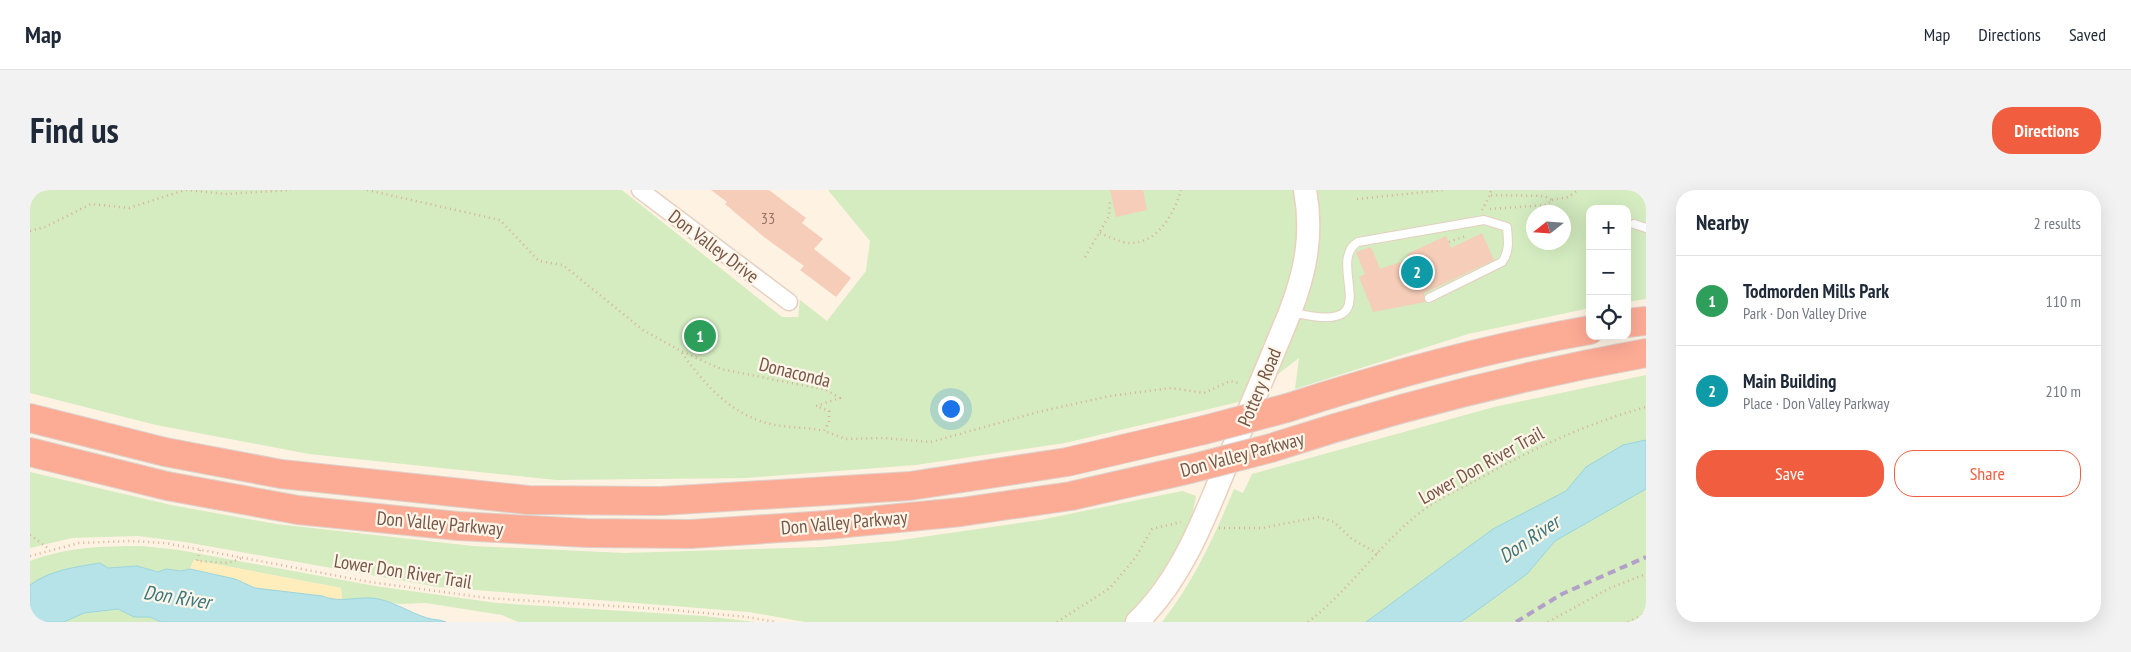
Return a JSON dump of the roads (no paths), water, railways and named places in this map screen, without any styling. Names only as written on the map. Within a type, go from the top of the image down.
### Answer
[{"type":"highway","name":"Don Valley Parkway","points":[[30,418],[155,449],[281,474],[528,500],[661,501],[910,486],[1067,462],[1204,430],[1287,408],[1444,361],[1544,338],[1586,331]]},
{"type":"highway","name":"Don Valley Parkway","points":[[30,452],[167,486],[298,510],[458,526],[587,533],[691,534],[826,525],[961,512],[1071,496],[1190,469],[1271,448],[1344,424],[1474,390],[1646,353]]},
{"type":"street","name":"Don Valley Drive","points":[[640,190],[789,302]]},
{"type":"street","name":"Pottery Road","points":[[1137,622],[1150,609],[1170,583],[1206,528],[1300,287],[1307,255],[1309,219],[1305,190]]},
{"type":"lane","points":[[1290,312],[1320,318],[1338,316],[1343,313],[1350,297],[1347,257],[1351,247],[1358,242],[1484,220],[1507,227],[1508,245],[1506,256],[1502,262],[1429,298]]},
{"type":"lane","points":[[1634,224],[1646,228]]},
{"type":"water","name":"Don River","points":[[1646,440],[1646,489],[1555,541],[1527,574],[1461,622],[1366,622],[1493,529],[1566,491],[1586,467],[1623,445]]},
{"type":"water","name":"Don River","points":[[100,563],[108,568],[137,566],[158,572],[166,569],[181,571],[190,569],[235,579],[255,588],[335,599],[379,599],[427,618],[446,622],[161,622],[150,617],[134,617],[118,609],[84,613],[64,622],[30,622],[30,585],[55,573]]},
{"type":"railway","points":[[1516,622],[1562,594],[1646,557]]},
{"type":"place","name":"Main Building","points":[[1417,272]]},
{"type":"place","name":"Todmorden Mills Park","points":[[700,336]]}]
